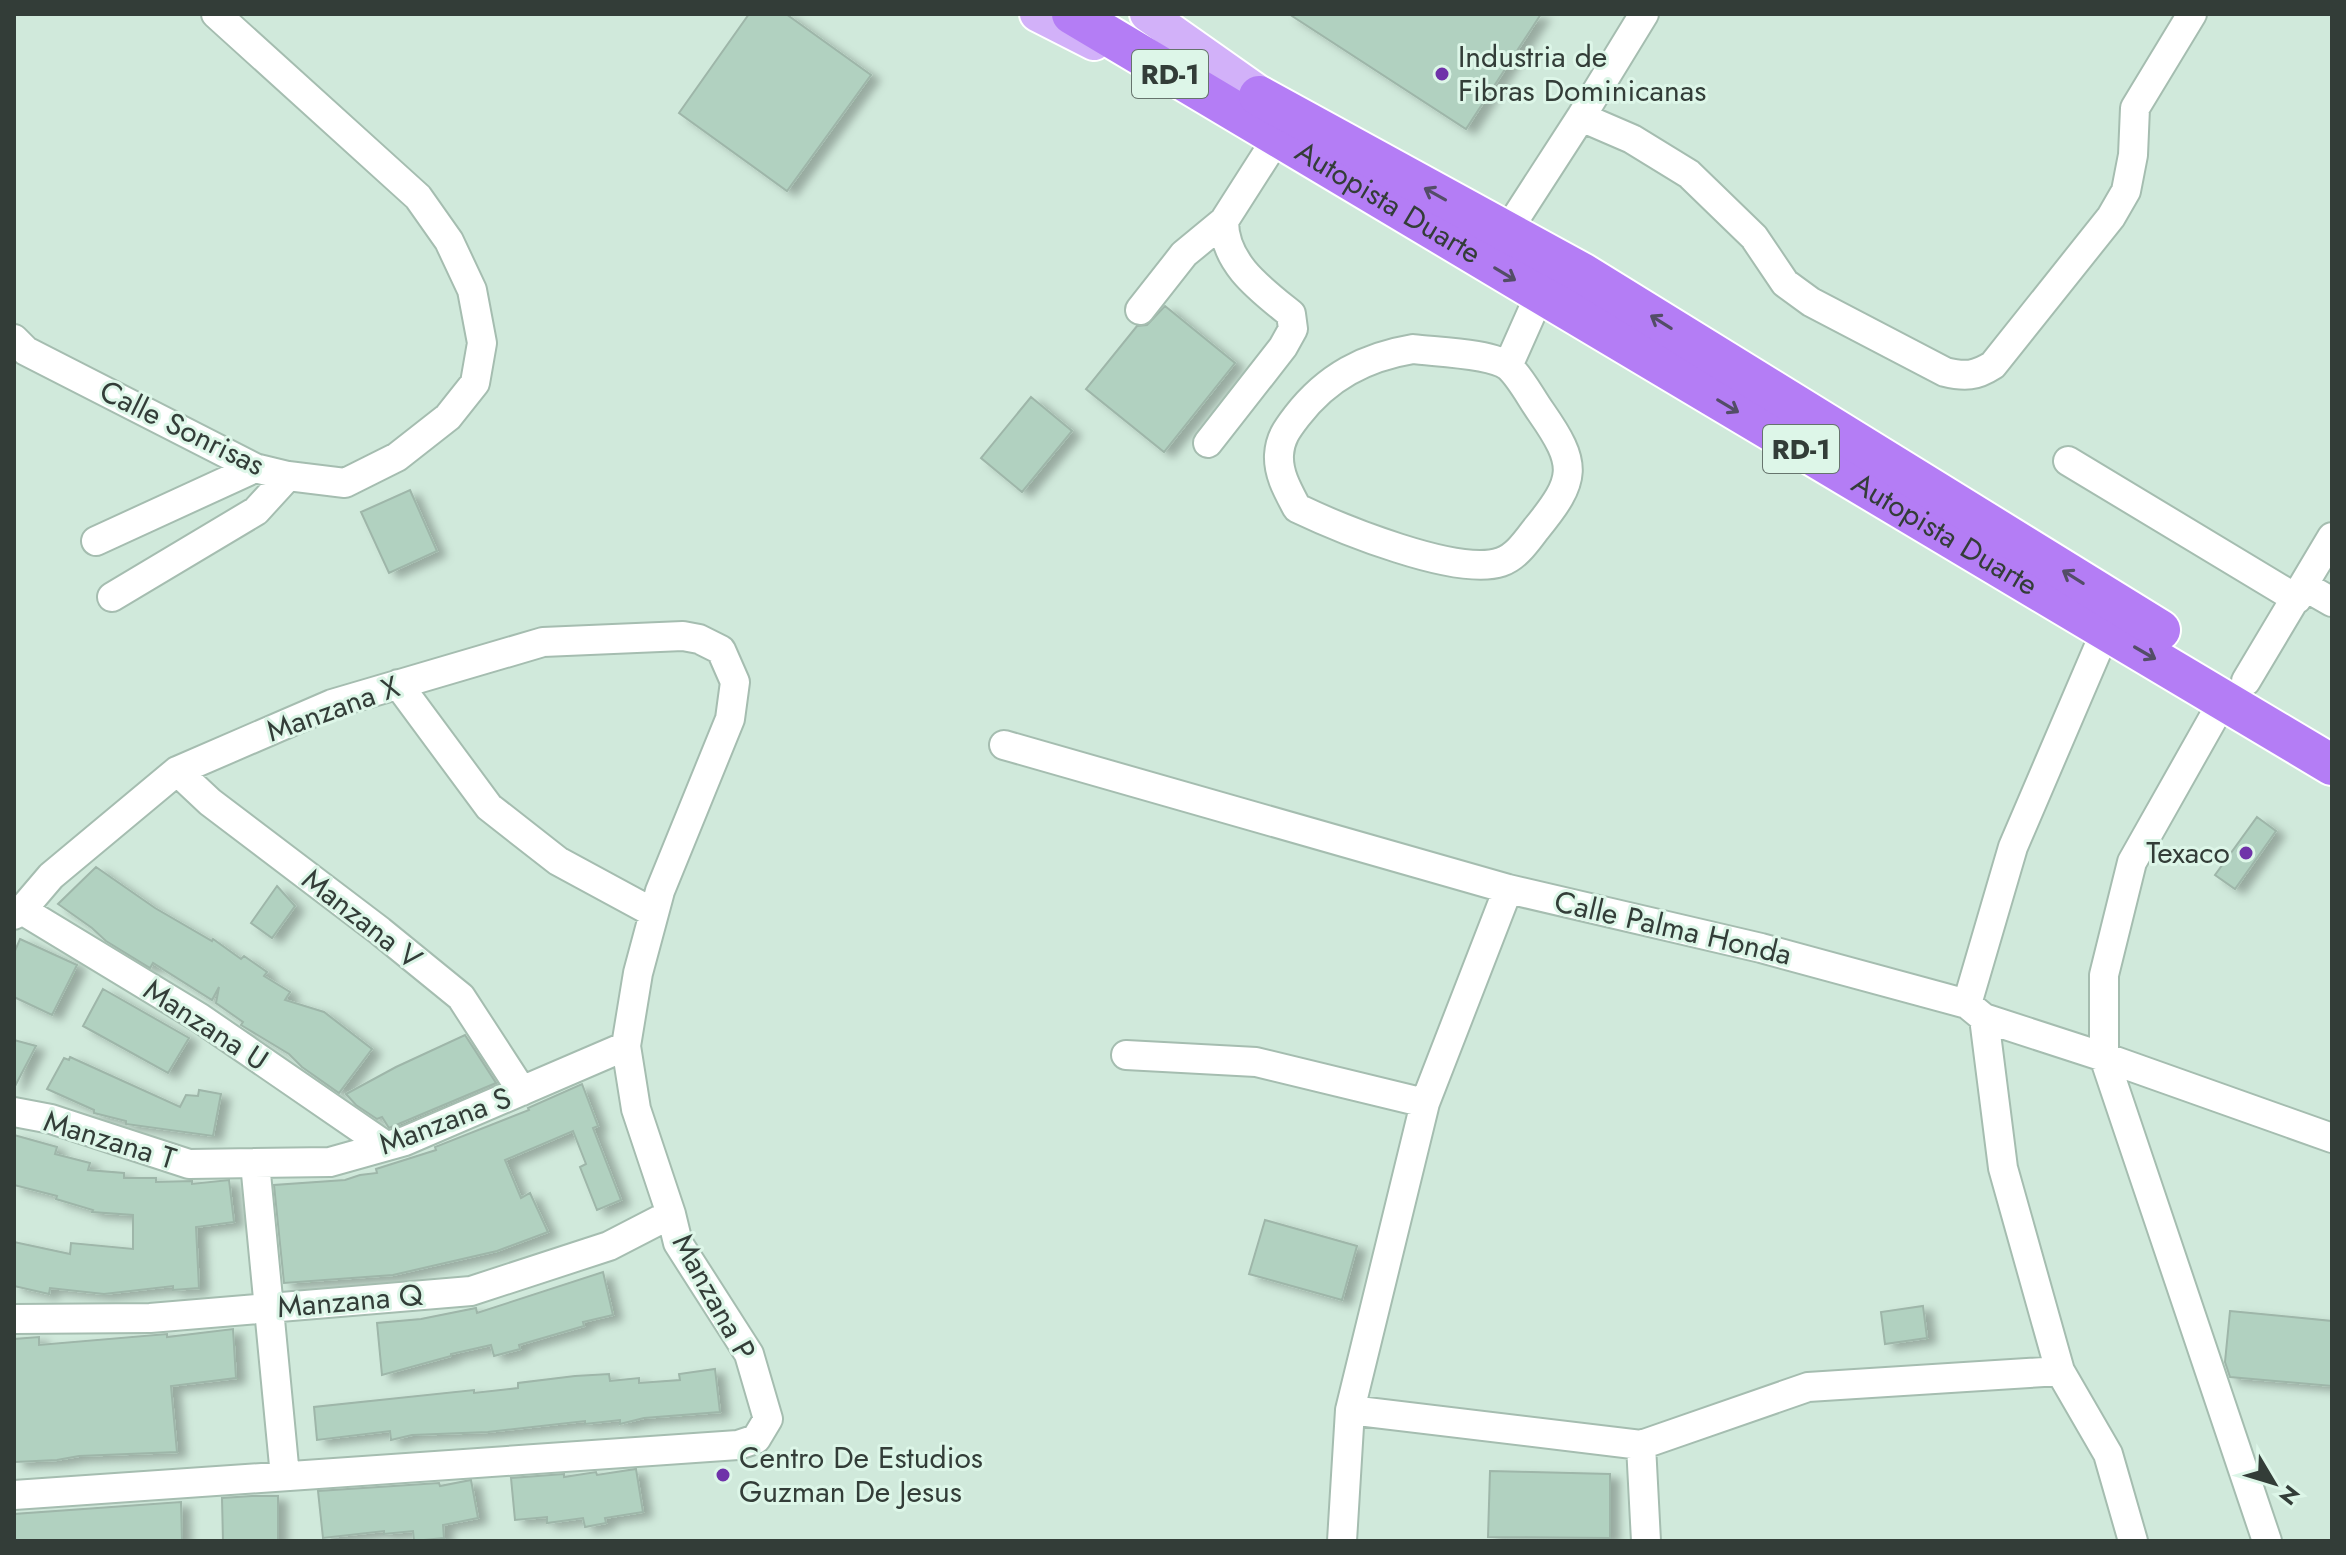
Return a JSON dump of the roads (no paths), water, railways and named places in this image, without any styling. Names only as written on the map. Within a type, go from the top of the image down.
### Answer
[{"type":"highway","name":"RD-1","points":[[1072,14],[1276,127]]},
{"type":"highway","name":"RD-1","points":[[1124,14],[1276,127]]},
{"type":"highway","name":"Autopista Duarte","points":[[1276,127],[1506,233],[1582,273],[2235,690],[2332,765]]},
{"type":"highway","name":"Autopista Duarte","points":[[1276,127],[1540,294],[2106,630],[2332,732]]},
{"type":"main road","points":[[1037,14],[1276,127]]},
{"type":"main road","points":[[1147,14],[1276,127]]},
{"type":"street","name":"Calle Sonrisas","points":[[14,339],[26,351],[255,468],[288,476],[345,483],[397,457],[448,417],[475,383],[482,343],[472,290],[449,241],[418,197],[216,14]]},
{"type":"street","points":[[1506,233],[1644,14]]},
{"type":"street","points":[[1581,117],[1632,139],[1689,174],[1754,237],[1785,283],[1811,302],[1945,372],[1964,377],[1978,375],[1993,365],[2111,217],[2126,191],[2133,155],[2135,108],[2192,14]]},
{"type":"street","points":[[1140,310],[1184,254],[1224,221],[1276,127]]},
{"type":"street","points":[[1208,443],[1283,347],[1293,329],[1291,314],[1241,269],[1224,237],[1224,221]]},
{"type":"street","points":[[1508,366],[1540,294]]},
{"type":"street","points":[[1413,349],[1484,358],[1508,366],[1560,439],[1568,460],[1564,493],[1518,552],[1501,562],[1473,565],[1399,549],[1297,508],[1282,478],[1279,458],[1282,437],[1310,400],[1334,378],[1356,365],[1389,353],[1413,349]]},
{"type":"street","points":[[2068,461],[2300,593],[2332,602]]},
{"type":"street","points":[[96,541],[255,468]]},
{"type":"street","points":[[112,597],[256,511],[288,476]]},
{"type":"street","points":[[2267,1541],[2104,1057],[2104,975],[2132,862],[2235,690],[2300,593],[2332,537]]},
{"type":"street","points":[[2106,630],[2013,847],[1976,1011],[2003,1168],[2060,1371],[2108,1454],[2133,1541]]},
{"type":"street","name":"Manzana X","points":[[17,907],[177,771],[332,704],[543,642],[683,636],[699,639]]},
{"type":"street","name":"Manzana P","points":[[14,1495],[738,1445],[756,1439],[768,1419],[749,1354],[678,1243],[636,1109],[626,1046],[638,973],[660,891],[730,719],[735,682],[721,650],[699,639]]},
{"type":"street","points":[[398,684],[489,807],[558,861],[654,913]]},
{"type":"street","name":"Calle Palma Honda","points":[[1004,745],[1508,889],[1761,948],[1976,1011],[2332,1138]]},
{"type":"street","name":"Manzana V","points":[[177,771],[210,802],[380,931],[461,997],[522,1091]]},
{"type":"street","points":[[1342,1541],[1350,1410],[1425,1103],[1508,889]]},
{"type":"street","name":"Manzana U","points":[[17,907],[200,1018],[386,1146]]},
{"type":"street","name":"Manzana S","points":[[255,1163],[330,1162],[405,1141],[626,1046]]},
{"type":"street","points":[[1126,1055],[1256,1062],[1425,1103]]},
{"type":"street","name":"Manzana T","points":[[14,1112],[51,1119],[189,1164],[255,1163]]},
{"type":"street","points":[[255,1163],[285,1476]]},
{"type":"street","name":"Manzana Q","points":[[14,1319],[150,1318],[471,1291],[609,1246],[671,1214]]},
{"type":"street","points":[[1350,1410],[1641,1445],[1808,1387],[2060,1371]]},
{"type":"street","points":[[1641,1445],[1646,1541]]},
{"type":"place","name":"Industria de Fibras Dominicanas","points":[[1442,74]]},
{"type":"place","name":"Texaco","points":[[2246,853]]},
{"type":"place","name":"Centro De Estudios Guzman De Jesus","points":[[723,1475]]}]
